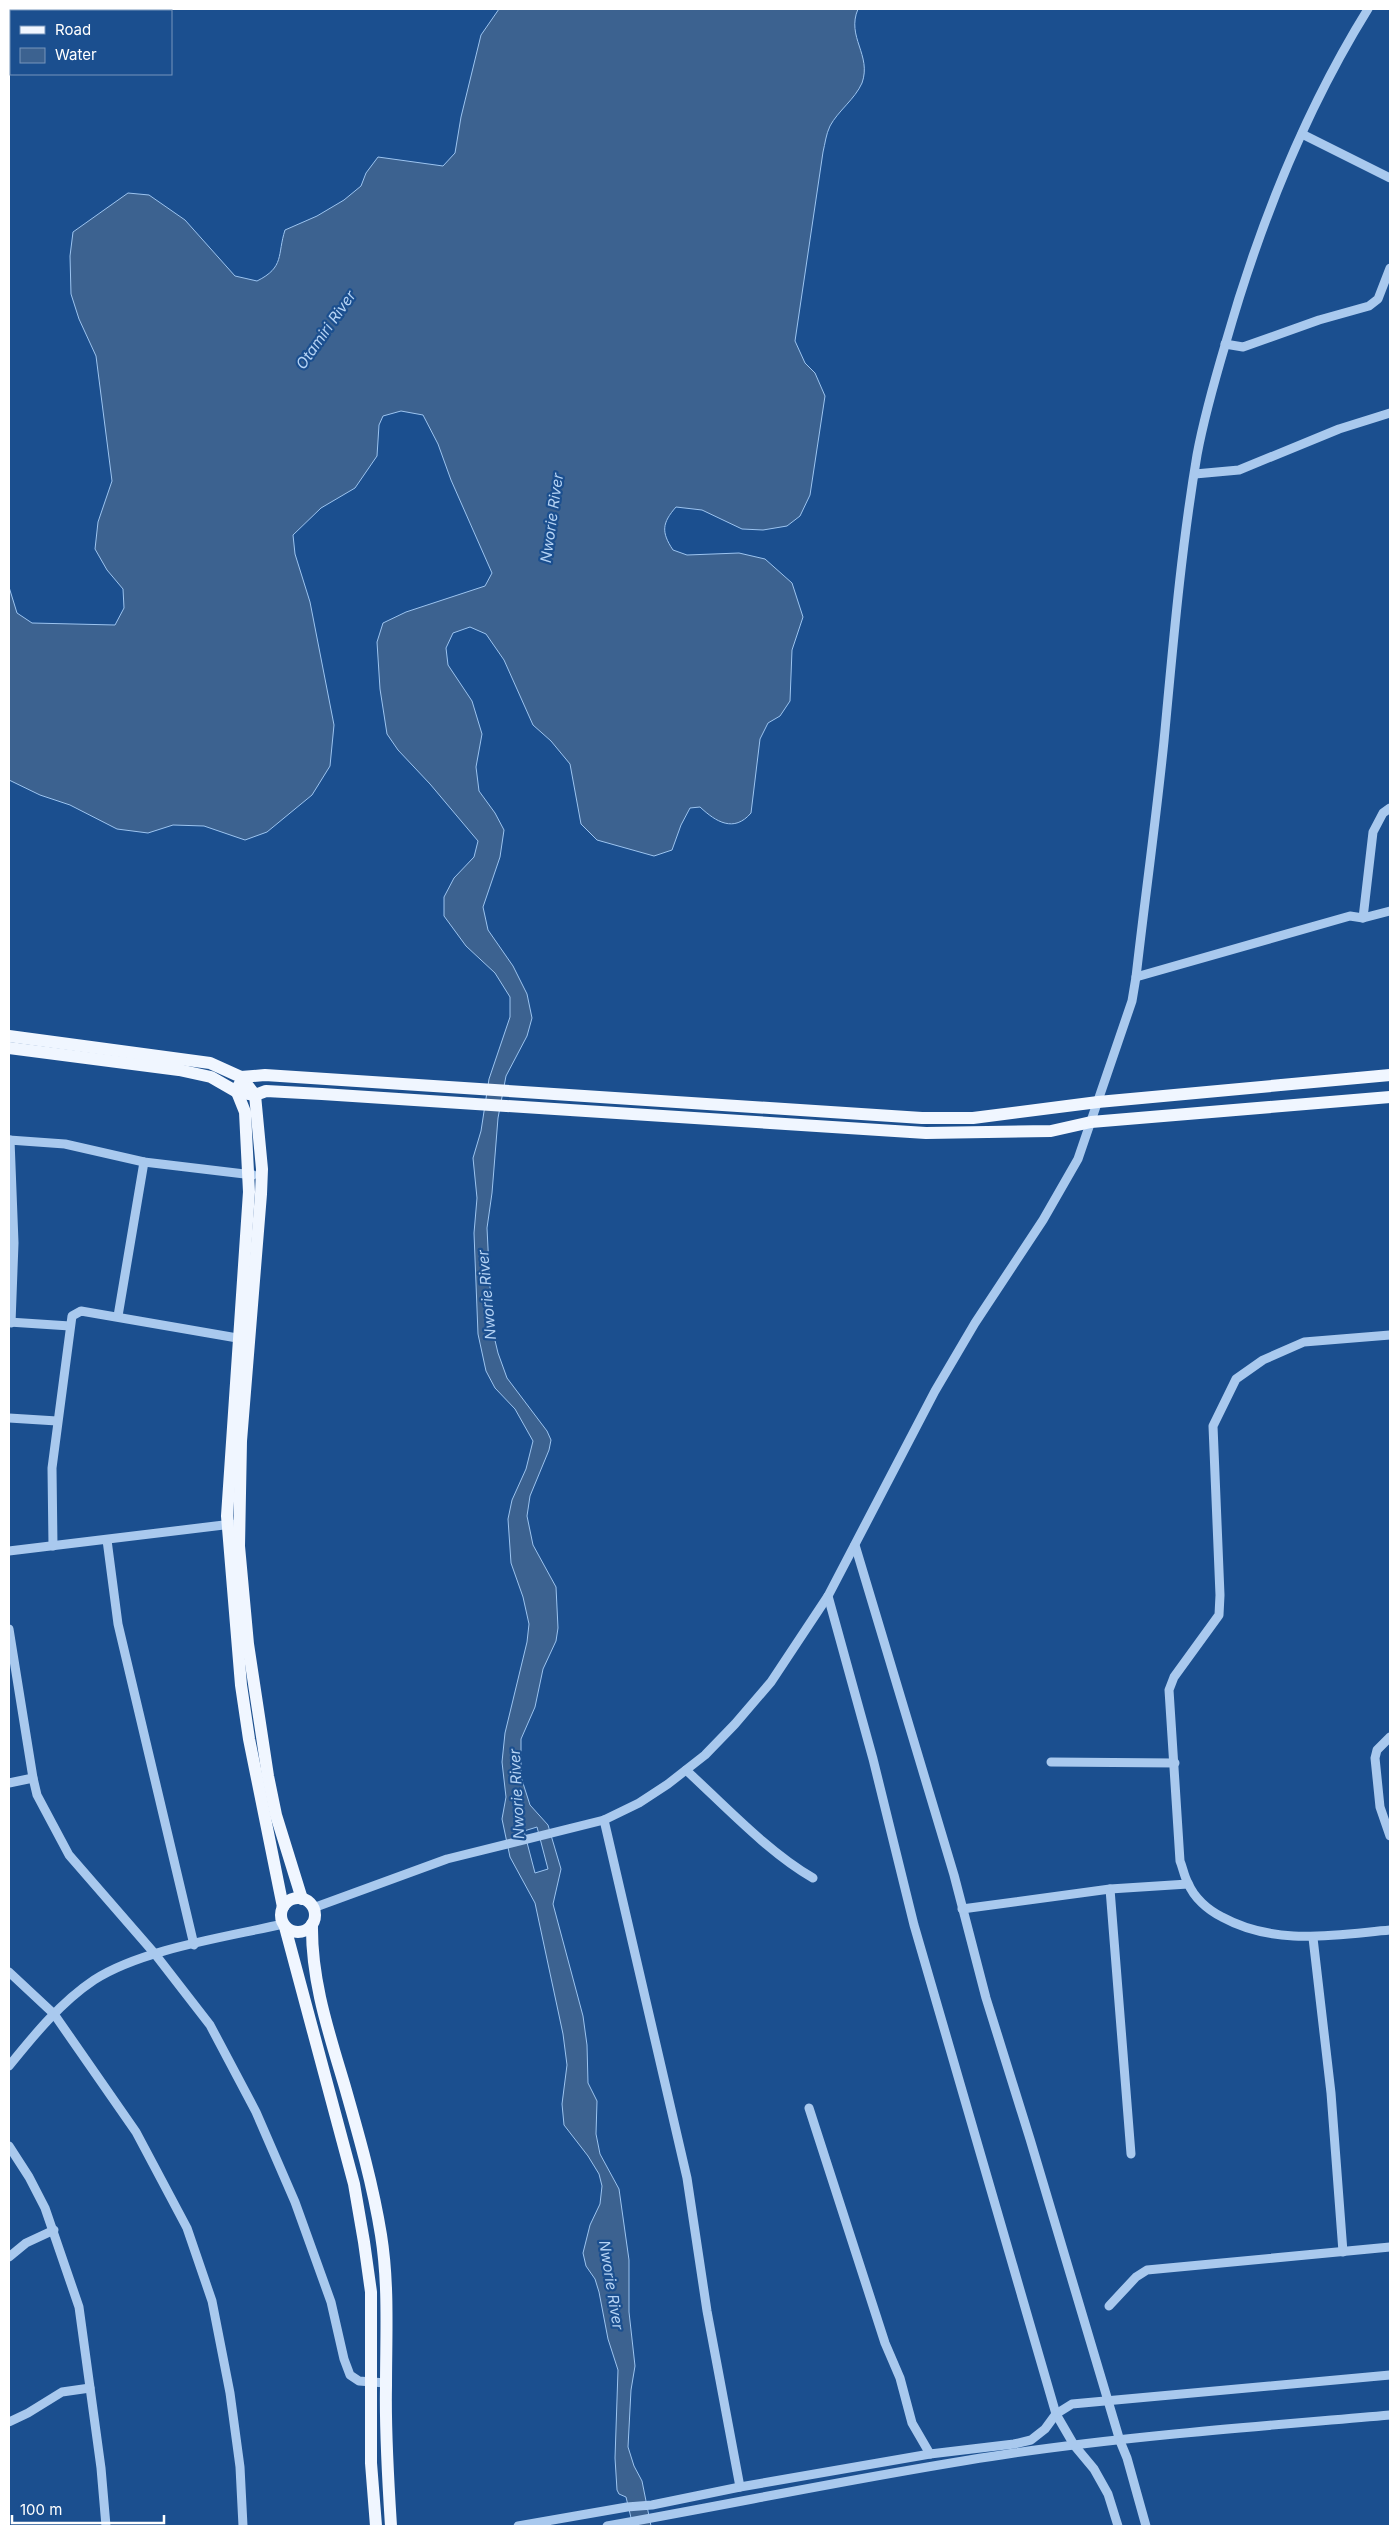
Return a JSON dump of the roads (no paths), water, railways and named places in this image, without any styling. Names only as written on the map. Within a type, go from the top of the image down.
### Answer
[{"type":"main road","points":[[9,1036],[210,1063],[241,1078],[255,1095],[256,1175],[244,1339],[241,1441],[233,1525],[241,1685],[248,1739],[283,1907],[281,1916],[354,2184],[371,2292],[371,2463],[376,2526]]},
{"type":"main road","points":[[9,1048],[179,1070],[211,1077],[237,1092],[255,1095],[266,1091],[450,1102],[528,1109],[796,1123],[926,1133],[1051,1131],[1091,1122],[1390,1098]]},
{"type":"main road","points":[[241,1078],[265,1075],[922,1118],[973,1118],[1098,1102],[1390,1076]]},
{"type":"main road","points":[[241,1078],[237,1092],[245,1112],[256,1175]]},
{"type":"main road","points":[[233,1525],[248,1644],[268,1776],[276,1815],[302,1899],[313,1908],[315,1914],[312,1924],[312,1946],[319,1997],[358,2133],[380,2234],[387,2294],[385,2449],[391,2526]]},
{"type":"main road","points":[[283,1907],[291,1900],[302,1899]]},
{"type":"main road","points":[[284,1925],[292,1931],[301,1932],[312,1924]]},
{"type":"street","points":[[313,1908],[447,1859],[604,1820],[639,1803],[686,1770],[735,1724],[771,1682],[828,1596],[935,1391],[976,1323],[1043,1220],[1078,1159],[1132,1001],[1163,742],[1178,588],[1198,453],[1225,344],[1243,282],[1270,208],[1326,80],[1368,9]]},
{"type":"street","points":[[1302,134],[1390,178]]},
{"type":"street","points":[[1225,344],[1243,347],[1319,320],[1369,306],[1378,299],[1390,268]]},
{"type":"street","points":[[1195,474],[1239,470],[1339,429],[1390,413]]},
{"type":"street","points":[[1363,918],[1373,832],[1383,813],[1390,808]]},
{"type":"street","points":[[1136,977],[1350,916],[1363,918],[1390,911]]},
{"type":"street","points":[[70,1326],[10,1322],[14,1242],[10,1140],[65,1144],[144,1162],[256,1175]]},
{"type":"street","points":[[118,1316],[144,1162]]},
{"type":"street","points":[[53,1546],[50,1487],[72,1316],[81,1311],[244,1339]]},
{"type":"street","points":[[1390,1335],[1304,1342],[1263,1360],[1236,1379],[1213,1426],[1220,1595],[1218,1615],[1174,1677],[1169,1690],[1180,1861],[1188,1884],[1201,1902],[1214,1913],[1236,1925],[1264,1934],[1313,1938],[1390,1930]]},
{"type":"street","points":[[9,1418],[57,1421]]},
{"type":"street","points":[[9,1551],[233,1525]]},
{"type":"street","points":[[107,1540],[118,1624],[194,1945]]},
{"type":"street","points":[[855,1546],[954,1875],[986,1998],[1107,2400],[1127,2458],[1146,2526]]},
{"type":"street","points":[[828,1596],[873,1758],[914,1926],[1056,2414],[1074,2445],[1094,2469],[1108,2494],[1118,2526]]},
{"type":"street","points":[[9,1629],[37,1795],[70,1855],[155,1954],[204,2016],[256,2112],[295,2202],[331,2302],[344,2359],[350,2375],[359,2381],[370,2384],[386,2383]]},
{"type":"street","points":[[1390,1737],[1377,1750],[1376,1758],[1380,1807],[1390,1836]]},
{"type":"street","points":[[1051,1762],[1175,1763]]},
{"type":"street","points":[[686,1770],[773,1849],[799,1870],[813,1878]]},
{"type":"street","points":[[9,1783],[33,1778]]},
{"type":"street","points":[[604,1820],[687,2178],[707,2311],[740,2487]]},
{"type":"street","points":[[962,1909],[1110,1889],[1188,1884]]},
{"type":"street","points":[[1110,1889],[1131,2154]]},
{"type":"street","points":[[9,2066],[54,2014],[94,1980],[120,1966],[155,1954],[284,1925]]},
{"type":"street","points":[[1313,1938],[1331,2093],[1343,2252]]},
{"type":"street","points":[[9,1972],[54,2014],[136,2132],[188,2228],[212,2301],[230,2392],[240,2467],[243,2526]]},
{"type":"street","points":[[809,2108],[885,2343],[900,2378],[912,2423],[930,2454]]},
{"type":"street","points":[[9,2146],[29,2177],[54,2230],[79,2307],[101,2468],[106,2526]]},
{"type":"street","points":[[9,2256],[26,2243],[54,2230]]},
{"type":"street","points":[[1110,2306],[1136,2277],[1147,2270],[1390,2247]]},
{"type":"street","points":[[518,2526],[627,2507],[652,2505],[740,2487],[930,2454],[1031,2440],[1044,2429],[1056,2414],[1072,2404],[1390,2375]]},
{"type":"street","points":[[9,2422],[28,2413],[62,2392],[90,2388]]},
{"type":"street","points":[[607,2526],[762,2496],[1074,2445],[1390,2415]]},
{"type":"water","points":[[499,9],[858,9],[855,28],[864,64],[862,83],[830,126],[823,152],[795,341],[805,363],[815,373],[825,396],[810,495],[800,516],[787,526],[763,530],[742,529],[702,510],[676,507],[668,518],[665,528],[666,538],[673,550],[687,555],[739,553],[765,559],[792,583],[803,617],[792,650],[790,701],[780,716],[768,723],[760,739],[751,813],[745,819],[732,824],[719,821],[700,807],[690,808],[681,825],[672,850],[654,856],[597,840],[581,824],[570,764],[551,741],[533,725],[504,660],[486,634],[470,627],[453,633],[446,648],[448,665],[472,701],[482,734],[476,767],[479,791],[495,813],[504,830],[500,857],[483,907],[488,930],[513,966],[527,994],[532,1018],[527,1036],[506,1076],[498,1118],[487,1228],[492,1328],[498,1353],[507,1378],[547,1431],[551,1440],[549,1450],[530,1496],[527,1516],[533,1545],[556,1587],[558,1628],[556,1641],[543,1669],[535,1707],[521,1739],[521,1777],[530,1805],[548,1825],[561,1869],[553,1904],[583,2016],[587,2045],[588,2083],[597,2101],[596,2134],[600,2154],[619,2189],[629,2260],[629,2312],[635,2366],[631,2390],[628,2447],[634,2466],[642,2481],[651,2526],[633,2526],[626,2497],[619,2494],[617,2490],[615,2458],[618,2370],[608,2339],[599,2292],[595,2279],[586,2266],[583,2253],[590,2225],[600,2204],[602,2186],[599,2174],[588,2156],[564,2125],[562,2104],[567,2065],[563,2034],[535,1903],[510,1857],[502,1819],[506,1797],[502,1762],[505,1733],[527,1642],[529,1624],[523,1597],[511,1563],[508,1519],[512,1500],[526,1469],[533,1441],[515,1409],[495,1388],[486,1371],[478,1334],[474,1233],[477,1198],[473,1158],[481,1131],[489,1079],[510,1017],[510,997],[495,973],[466,946],[444,916],[444,897],[454,878],[474,857],[478,841],[430,784],[398,750],[387,734],[380,689],[377,642],[383,623],[406,612],[485,586],[492,573],[451,480],[438,444],[423,415],[401,411],[383,416],[379,425],[377,456],[355,488],[321,508],[293,535],[295,554],[310,602],[334,725],[330,766],[312,795],[267,832],[245,840],[204,826],[173,825],[148,833],[117,829],[70,805],[40,795],[9,780],[9,587],[17,613],[32,623],[115,625],[124,608],[123,589],[107,570],[95,549],[98,522],[112,481],[96,356],[79,319],[71,294],[70,256],[73,232],[128,193],[149,195],[185,220],[235,276],[257,281],[272,271],[276,265],[285,230],[317,216],[344,200],[361,186],[366,173],[378,157],[443,166],[455,153],[461,117],[481,35]],"holes":[[[537,1827],[548,1869],[535,1873],[524,1831]]]},
{"type":"water label","name":"Otamiri River","points":[[326,330]]},
{"type":"water label","name":"Nworie River","points":[[552,518]]},
{"type":"water label","name":"Nworie River","points":[[487,1295]]},
{"type":"water label","name":"Nworie River","points":[[517,1794]]},
{"type":"water label","name":"Nworie River","points":[[611,2285]]}]
